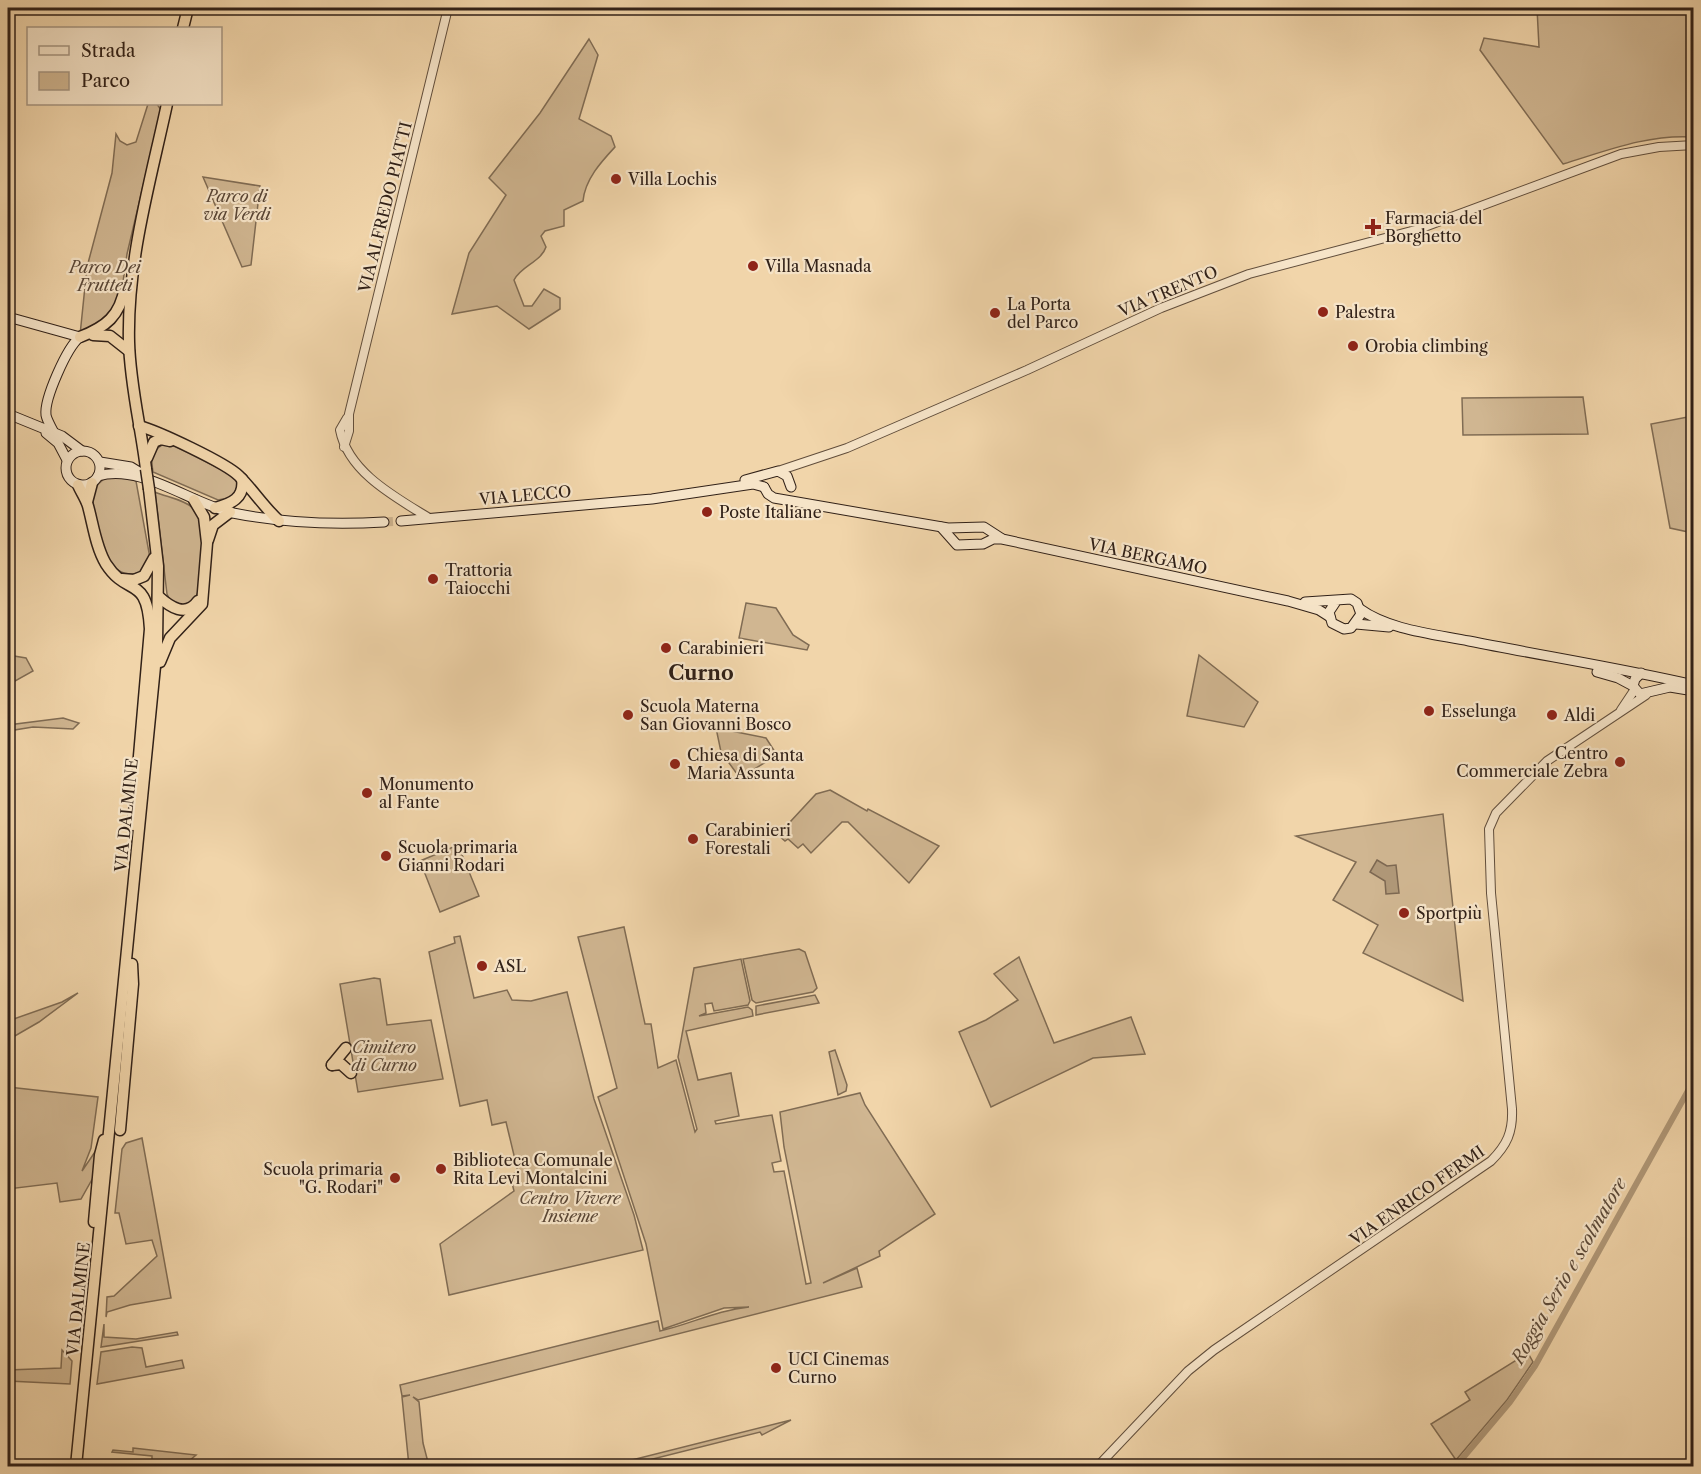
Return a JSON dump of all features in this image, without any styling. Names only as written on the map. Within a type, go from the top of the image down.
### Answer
[{"type":"highway","points":[[183,27],[188,8]]},
{"type":"highway","points":[[81,337],[106,325],[120,307],[130,248],[167,105]]},
{"type":"highway","name":"VIA DALMINE","points":[[76,1467],[153,698],[158,596],[156,549],[129,351],[129,290],[152,169]]},
{"type":"highway","points":[[81,337],[94,334],[110,336],[129,351]]},
{"type":"highway","points":[[139,426],[182,444],[236,473],[257,500],[279,521]]},
{"type":"highway","points":[[146,467],[149,448],[154,442],[165,439],[182,444]]},
{"type":"highway","points":[[87,503],[95,479]]},
{"type":"highway","points":[[215,508],[237,500],[243,489],[242,479]]},
{"type":"highway","points":[[78,485],[87,503],[106,564],[118,578],[143,594]]},
{"type":"highway","points":[[153,698],[165,647],[170,638],[200,608],[207,543],[204,517],[194,500]]},
{"type":"highway","points":[[207,543],[213,525],[230,512]]},
{"type":"highway","points":[[118,578],[134,580],[146,574],[152,566],[156,549]]},
{"type":"highway","points":[[135,873],[132,854],[134,802],[150,629],[148,606],[143,594],[146,574]]},
{"type":"highway","points":[[158,596],[171,608],[186,610],[195,605],[203,590]]},
{"type":"highway","points":[[120,1130],[133,984],[133,944],[130,928]]},
{"type":"highway","points":[[346,1047],[332,1065],[343,1065],[351,1073]]},
{"type":"highway","points":[[85,1305],[100,1155],[106,1120],[112,1108]]},
{"type":"main road","points":[[8,317],[81,337],[65,357],[47,406],[46,415],[54,433]]},
{"type":"main road","points":[[8,414],[42,430],[54,433],[82,451],[93,453],[100,462],[131,467],[166,488]]},
{"type":"main road","points":[[42,430],[58,443],[67,460],[66,475],[78,485],[113,472],[131,475],[230,512],[279,521],[384,522]]},
{"type":"main road","points":[[67,460],[82,451]]},
{"type":"main road","points":[[95,479],[100,462]]},
{"type":"main road","points":[[764,487],[774,472],[790,484],[782,497]]},
{"type":"main road","name":"VIA LECCO","points":[[652,499],[774,472]]},
{"type":"main road","name":"VIA LECCO","points":[[402,520],[652,499],[753,484],[764,487]]},
{"type":"main road","name":"VIA BERGAMO","points":[[790,484],[800,495],[838,507]]},
{"type":"main road","name":"VIA BERGAMO","points":[[764,487],[770,496],[941,527],[955,529],[983,527],[990,536],[1288,601],[1319,610],[1330,617]]},
{"type":"main road","points":[[941,527],[950,538],[955,529]]},
{"type":"main road","name":"VIA BERGAMO","points":[[950,538],[958,545],[983,544],[990,536]]},
{"type":"main road","points":[[1412,629],[1356,624],[1344,629],[1338,627],[1330,617],[1330,607],[1336,600],[1351,599],[1372,618],[1412,629],[1694,685]]},
{"type":"main road","name":"VIA BERGAMO","points":[[1288,601],[1320,603],[1336,600]]},
{"type":"main road","points":[[1356,624],[1360,609]]},
{"type":"main road","points":[[1566,661],[1618,678],[1646,695],[1654,689],[1670,687],[1694,691]]},
{"type":"main road","points":[[1634,687],[1635,679],[1641,673]]},
{"type":"main road","points":[[1653,676],[1654,689]]},
{"type":"street","name":"VIA ALFREDO PIATTI","points":[[402,502],[371,479],[344,447],[345,430],[448,8]]},
{"type":"street","name":"VIA TRENTO","points":[[774,472],[847,448],[1028,370],[1184,298],[1249,274],[1419,229],[1472,212],[1561,175],[1621,154],[1659,147],[1694,145]]},
{"type":"street","points":[[790,484],[798,466]]},
{"type":"street","points":[[402,502],[429,518]]},
{"type":"street","points":[[402,502],[406,510],[402,520]]},
{"type":"street","name":"VIA ENRICO FERMI","points":[[1620,711],[1634,687]]},
{"type":"street","name":"VIA ENRICO FERMI","points":[[1098,1467],[1188,1371],[1214,1350],[1491,1161],[1506,1144],[1512,1132],[1512,1109],[1491,893],[1489,829],[1496,813],[1547,761],[1646,695]]},
{"type":"green space","points":[[1537,8],[1693,8],[1693,137],[1643,141],[1563,164],[1480,50],[1484,38],[1539,47]]},
{"type":"green space","points":[[589,39],[598,55],[579,119],[611,136],[615,147],[591,178],[583,201],[564,210],[564,226],[545,231],[541,236],[546,247],[540,257],[521,271],[514,280],[524,306],[532,306],[544,289],[560,298],[560,309],[529,329],[497,306],[452,314],[469,253],[506,195],[489,178],[540,113]]},
{"type":"green space","name":"Parco Dei Frutteti","points":[[148,105],[158,105],[161,110],[127,254],[122,289],[108,318],[80,335],[87,267],[112,173],[116,134],[120,141],[127,145],[136,142]]},
{"type":"green space","name":"Parco di via Verdi","points":[[203,177],[260,186],[251,265],[242,267]]},
{"type":"green space","points":[[1583,397],[1588,434],[1463,435],[1462,398]]},
{"type":"green space","points":[[1694,416],[1693,533],[1670,528],[1651,424]]},
{"type":"green space","points":[[162,445],[173,445],[234,476],[238,484],[233,497],[218,500],[153,472],[152,456],[155,450]]},
{"type":"green space","points":[[106,477],[124,477],[136,481],[150,558],[147,570],[132,574],[120,572],[111,564],[105,553],[90,497],[93,489]]},
{"type":"green space","points":[[155,492],[181,501],[194,509],[201,527],[203,554],[198,593],[194,600],[183,606],[170,600],[167,594]]},
{"type":"green space","points":[[746,603],[776,608],[793,635],[809,645],[807,650],[739,638]]},
{"type":"green space","points":[[8,655],[26,658],[33,671],[8,685]]},
{"type":"green space","points":[[1199,655],[1258,702],[1244,727],[1187,716]]},
{"type":"green space","points":[[63,718],[79,723],[73,729],[33,727],[8,731],[8,725]]},
{"type":"green space","points":[[716,728],[766,738],[777,755],[740,778],[721,752]]},
{"type":"green space","points":[[830,790],[939,846],[909,883],[848,822],[842,822],[811,853],[803,844],[798,848],[788,839],[785,841],[778,835],[816,794]]},
{"type":"green space","name":"Sportpiù","points":[[1443,814],[1463,1001],[1363,953],[1378,925],[1333,900],[1356,862],[1296,836]]},
{"type":"green space","points":[[458,845],[479,896],[440,912],[420,861]]},
{"type":"green space","points":[[624,927],[645,1024],[651,1024],[658,1068],[676,1060],[695,1132],[697,1129],[678,1057],[694,968],[741,959],[750,1001],[748,1005],[714,1011],[712,1003],[705,1004],[706,1013],[699,1016],[748,1007],[752,1010],[753,1016],[686,1031],[698,1080],[731,1073],[739,1116],[715,1121],[716,1124],[772,1115],[781,1161],[772,1163],[774,1172],[784,1171],[806,1284],[811,1283],[784,1147],[780,1112],[860,1093],[865,1105],[935,1214],[879,1251],[880,1256],[823,1283],[857,1268],[862,1287],[418,1400],[413,1397],[419,1402],[423,1443],[429,1466],[409,1466],[402,1397],[410,1395],[402,1396],[400,1385],[658,1321],[660,1331],[726,1311],[749,1307],[724,1308],[663,1329],[646,1244],[598,1097],[617,1088],[578,937]]},
{"type":"green space","name":"Centro Vivere Insieme","points":[[460,936],[474,998],[507,990],[512,1000],[531,1001],[567,992],[594,1099],[634,1215],[643,1250],[449,1295],[440,1244],[514,1191],[510,1175],[518,1172],[506,1122],[492,1125],[487,1100],[460,1106],[429,952],[455,943],[454,937]]},
{"type":"green space","points":[[799,949],[805,952],[817,988],[813,992],[756,1003],[752,1000],[743,959]]},
{"type":"green space","points":[[1019,957],[1054,1043],[1131,1017],[1145,1054],[1093,1058],[991,1107],[959,1032],[986,1020],[1018,1000],[994,974]]},
{"type":"green space","name":"Cimitero di Curno","points":[[380,979],[387,1025],[431,1020],[443,1079],[358,1092],[340,984]]},
{"type":"green space","points":[[78,993],[39,1022],[8,1040],[8,1021],[62,1002]]},
{"type":"green space","points":[[815,995],[819,1003],[756,1015],[756,1006]]},
{"type":"green space","points":[[835,1050],[847,1085],[846,1091],[838,1095],[829,1052]]},
{"type":"green space","points":[[8,1087],[98,1097],[91,1148],[82,1171],[99,1146],[108,1151],[81,1199],[60,1202],[57,1183],[8,1189]]},
{"type":"green space","points":[[142,1138],[171,1298],[130,1305],[107,1312],[106,1317],[107,1297],[114,1296],[157,1256],[152,1240],[126,1244],[119,1213],[115,1213],[122,1149],[126,1143]]},
{"type":"green space","points":[[104,1324],[104,1337],[136,1339],[177,1332],[178,1335],[101,1347]]},
{"type":"green space","points":[[132,1347],[142,1348],[146,1367],[182,1360],[184,1368],[97,1384],[101,1352]]},
{"type":"green space","points":[[62,1350],[72,1361],[70,1384],[8,1381],[8,1370],[61,1368]]},
{"type":"green space","points":[[1528,1353],[1533,1362],[1507,1400],[1456,1460],[1431,1424],[1470,1400],[1465,1392]]},
{"type":"green space","points":[[791,1420],[762,1435],[760,1432],[625,1466],[608,1466]]},
{"type":"green space","points":[[133,1448],[196,1455],[183,1466],[144,1466],[152,1462],[152,1456],[112,1452],[113,1450],[133,1452]]},
{"type":"shaded area","points":[[1377,860],[1387,866],[1396,865],[1399,893],[1386,894],[1385,881],[1370,872]]},
{"type":"waterway","name":"Roggia Serio e scolmatore","points":[[1456,1466],[1510,1402],[1535,1366],[1694,1080]]},
{"type":"waterway","points":[[1694,1095],[1694,1100]]},
{"type":"tunnel","points":[[384,522],[401,521]]},
{"type":"place","name":"Villa Lochis","points":[[616,179]]},
{"type":"place","name":"Farmacia del Borghetto","points":[[1373,227]]},
{"type":"place","name":"Villa Masnada","points":[[753,266]]},
{"type":"place","name":"Palestra","points":[[1323,312]]},
{"type":"place","name":"La Porta del Parco","points":[[995,313]]},
{"type":"place","name":"Orobia climbing","points":[[1353,346]]},
{"type":"place","name":"Poste Italiane","points":[[707,512]]},
{"type":"place","name":"Trattoria Taiocchi","points":[[433,579]]},
{"type":"place","name":"Carabinieri","points":[[666,648]]},
{"type":"place","name":"Esselunga","points":[[1429,711]]},
{"type":"place","name":"Scuola Materna San Giovanni Bosco","points":[[628,715]]},
{"type":"place","name":"Aldi","points":[[1552,715]]},
{"type":"place","name":"Centro Commerciale Zebra","points":[[1620,762]]},
{"type":"place","name":"Chiesa di Santa Maria Assunta","points":[[675,764]]},
{"type":"place","name":"Monumento al Fante","points":[[367,793]]},
{"type":"place","name":"Carabinieri Forestali","points":[[693,839]]},
{"type":"place","name":"Scuola primaria Gianni Rodari","points":[[386,856]]},
{"type":"place","name":"Sportpiù","points":[[1404,913]]},
{"type":"place","name":"ASL","points":[[482,966]]},
{"type":"place","name":"Biblioteca Comunale Rita Levi Montalcini","points":[[441,1169]]},
{"type":"place","name":"Scuola primaria \"G. Rodari\"","points":[[395,1178]]},
{"type":"place","name":"UCI Cinemas Curno","points":[[776,1368]]},
{"type":"district","name":"Curno","points":[[701,673]]}]
